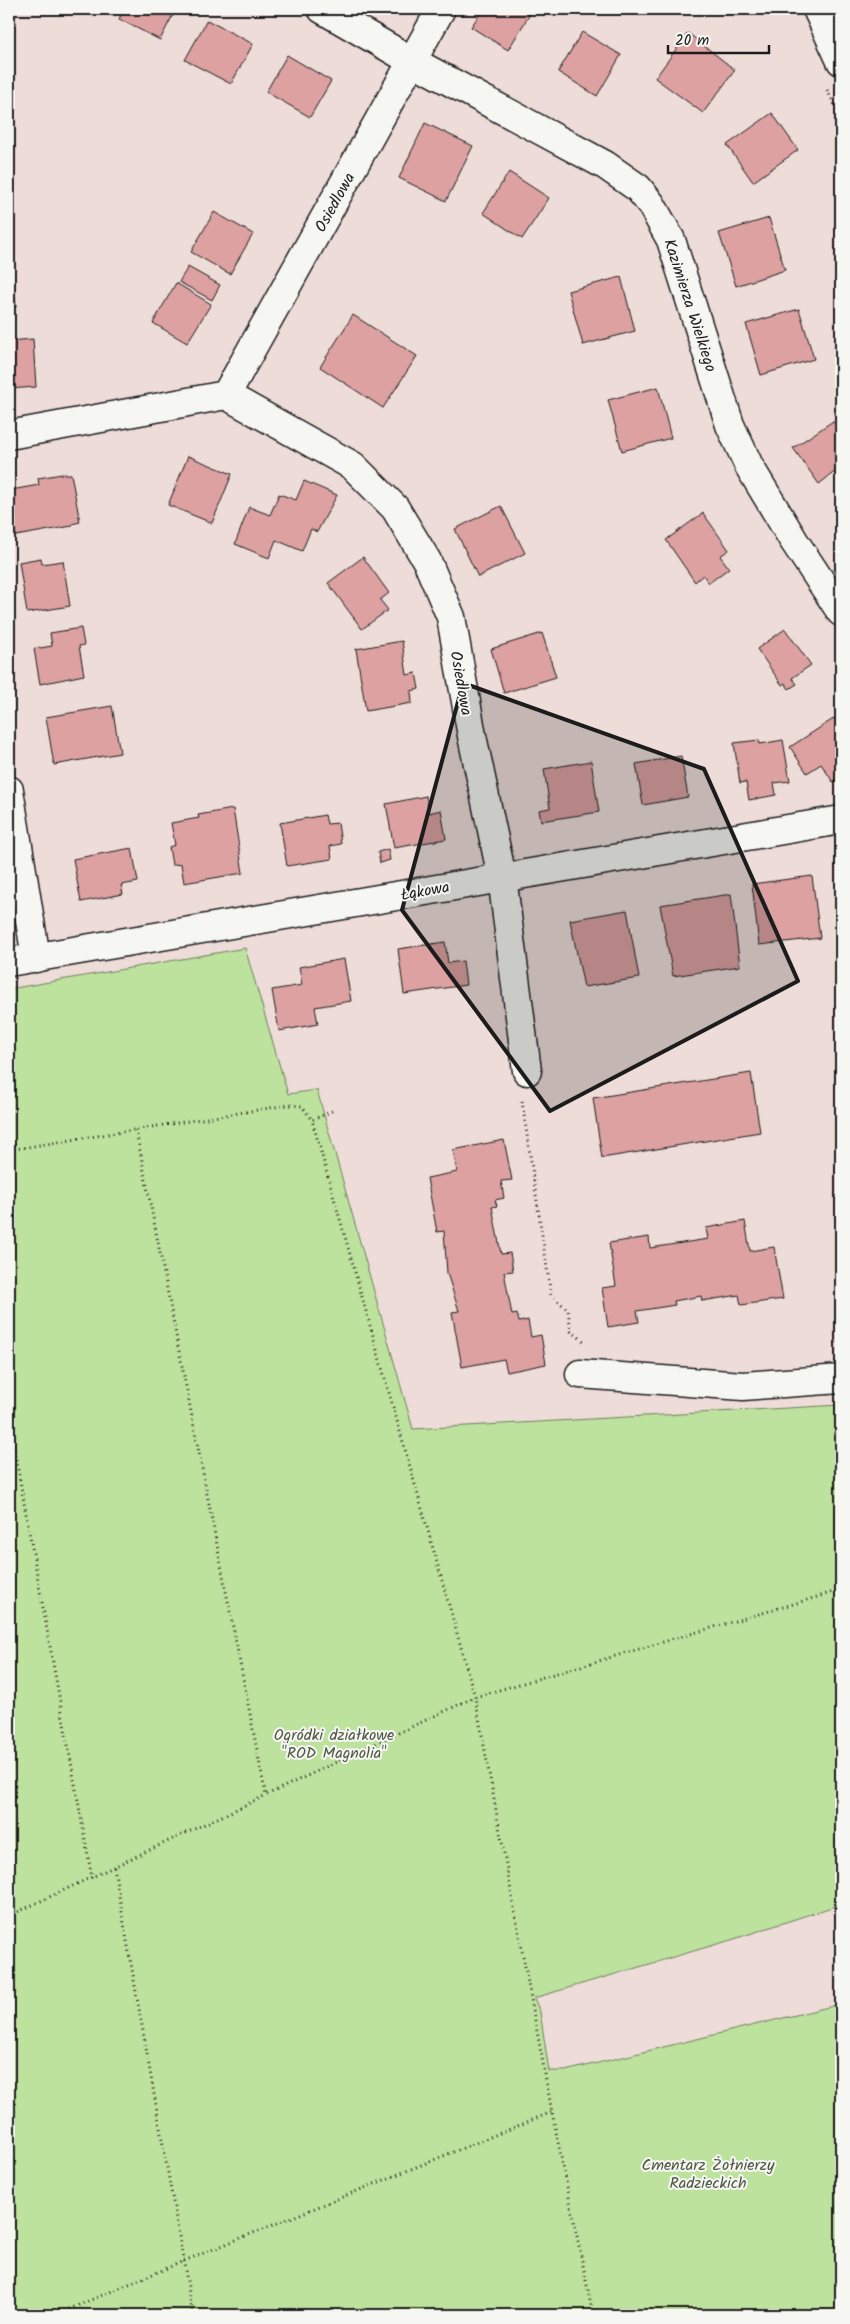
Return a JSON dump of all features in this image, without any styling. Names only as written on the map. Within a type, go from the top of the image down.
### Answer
[{"type":"street","name":"Kazimierza Wielkiego","points":[[322,9],[412,61],[604,165],[638,188],[651,204],[671,240],[730,425],[749,466],[794,541],[841,612]]},
{"type":"street","name":"Osiedlowa","points":[[441,9],[226,395],[353,466],[396,508],[427,561],[451,617],[472,736],[502,877],[524,1082]]},
{"type":"street","points":[[817,9],[841,61]]},
{"type":"street","points":[[9,435],[226,395]]},
{"type":"street","points":[[9,790],[36,958]]},
{"type":"street","name":"Łąkowa","points":[[9,962],[841,820]]},
{"type":"street","points":[[580,1374],[742,1386],[841,1379]]},
{"type":"path","points":[[524,1082],[551,1295],[568,1310],[571,1331],[590,1346]]},
{"type":"path","points":[[9,1150],[288,1105],[302,1106],[312,1120],[475,1697],[552,2112],[593,2315]]},
{"type":"path","points":[[312,1120],[332,1111]]},
{"type":"path","points":[[136,1130],[266,1796]]},
{"type":"path","points":[[9,1420],[92,1878]]},
{"type":"path","points":[[9,1916],[475,1697],[841,1590]]},
{"type":"path","points":[[114,1867],[193,2315]]},
{"type":"path","points":[[56,2315],[552,2112]]},
{"type":"highlighted area","points":[[463,683],[704,769],[798,981],[550,1111],[402,910]]},
{"type":"green space","name":"Ogródki działkowe \"ROD Magnolia\"","points":[[245,948],[288,1094],[317,1090],[413,1429],[841,1405],[841,1904],[731,1940],[534,1998],[540,2012],[549,2071],[565,2071],[841,2004],[841,2315],[9,2315],[9,989]]},
{"type":"building","points":[[124,9],[176,9],[160,40],[119,19]]},
{"type":"building","points":[[483,9],[533,9],[508,50],[471,27]]},
{"type":"building","points":[[207,20],[253,44],[231,84],[185,60]]},
{"type":"building","points":[[582,32],[621,55],[597,96],[558,72]]},
{"type":"building","points":[[688,33],[735,70],[703,113],[655,78]]},
{"type":"building","points":[[287,55],[331,81],[310,117],[266,92]]},
{"type":"building","points":[[772,113],[798,150],[753,182],[727,145]]},
{"type":"building","points":[[425,123],[473,146],[446,201],[399,178]]},
{"type":"building","points":[[509,172],[549,198],[522,239],[483,213]]},
{"type":"building","points":[[214,212],[253,234],[230,274],[191,252]]},
{"type":"building","points":[[769,218],[785,270],[736,286],[719,233]]},
{"type":"building","points":[[11,254],[16,307],[9,307],[9,255]]},
{"type":"building","points":[[188,267],[220,285],[212,300],[179,282]]},
{"type":"building","points":[[621,277],[635,331],[583,345],[568,291]]},
{"type":"building","points":[[176,283],[211,304],[187,343],[153,323]]},
{"type":"building","points":[[799,309],[814,359],[761,375],[746,324]]},
{"type":"building","points":[[353,315],[417,356],[383,408],[320,367]]},
{"type":"building","points":[[33,339],[36,387],[9,389],[9,341]]},
{"type":"building","points":[[658,387],[671,438],[622,451],[608,400]]},
{"type":"building","points":[[833,421],[841,433],[841,467],[819,484],[793,448]]},
{"type":"building","points":[[188,456],[232,474],[212,523],[168,505]]},
{"type":"building","points":[[71,474],[80,522],[72,524],[72,526],[16,536],[12,516],[16,516],[11,490],[39,485],[38,478]]},
{"type":"building","points":[[304,481],[337,495],[317,532],[311,529],[302,551],[276,540],[269,558],[235,544],[249,507],[270,515],[279,494],[296,500]]},
{"type":"building","points":[[501,506],[525,553],[478,577],[455,529]]},
{"type":"building","points":[[703,513],[729,550],[720,556],[729,568],[709,583],[703,575],[695,582],[666,540]]},
{"type":"building","points":[[363,557],[389,593],[380,600],[388,610],[362,629],[328,583]]},
{"type":"building","points":[[41,558],[42,564],[63,561],[70,606],[27,613],[19,562]]},
{"type":"building","points":[[81,628],[84,645],[79,646],[84,675],[40,684],[34,649],[52,646],[50,633]]},
{"type":"building","points":[[785,629],[811,665],[792,678],[797,684],[789,689],[785,683],[782,685],[757,649]]},
{"type":"building","points":[[542,633],[556,677],[504,693],[491,649]]},
{"type":"building","points":[[402,641],[407,675],[416,673],[419,689],[411,691],[412,703],[366,711],[356,649]]},
{"type":"building","points":[[112,706],[120,753],[54,765],[46,717]]},
{"type":"building","points":[[841,714],[841,777],[833,782],[821,764],[807,773],[790,747]]},
{"type":"building","points":[[759,740],[760,744],[783,740],[790,781],[774,783],[776,795],[749,800],[746,782],[740,783],[734,743]]},
{"type":"building","points":[[681,756],[688,797],[643,805],[636,764]]},
{"type":"building","points":[[591,761],[599,812],[541,821],[539,810],[550,808],[544,769]]},
{"type":"building","points":[[426,796],[429,813],[441,810],[446,839],[394,848],[386,804]]},
{"type":"building","points":[[233,809],[243,873],[184,883],[181,864],[172,865],[169,847],[175,845],[171,823],[199,818],[198,815]]},
{"type":"building","points":[[325,815],[327,824],[338,823],[341,844],[330,846],[332,859],[287,866],[280,823]]},
{"type":"building","points":[[132,848],[138,882],[121,885],[123,894],[81,902],[73,859]]},
{"type":"building","points":[[388,849],[390,860],[380,863],[378,852]]},
{"type":"building","points":[[812,876],[820,938],[759,945],[752,884]]},
{"type":"building","points":[[731,894],[740,966],[673,976],[660,905]]},
{"type":"building","points":[[627,910],[639,978],[584,987],[570,920]]},
{"type":"building","points":[[445,942],[448,963],[463,961],[466,985],[404,994],[398,949]]},
{"type":"building","points":[[344,959],[351,1001],[315,1007],[318,1024],[279,1031],[272,990],[302,985],[299,967]]},
{"type":"building","points":[[751,1073],[760,1132],[602,1158],[593,1098]]},
{"type":"building","points":[[504,1140],[512,1180],[501,1181],[504,1198],[495,1200],[497,1206],[492,1207],[501,1254],[510,1253],[513,1271],[504,1272],[512,1315],[517,1314],[519,1322],[528,1320],[531,1337],[541,1335],[546,1364],[507,1372],[504,1359],[462,1367],[452,1312],[459,1311],[447,1273],[444,1231],[437,1232],[427,1178],[457,1172],[453,1150]]},
{"type":"building","points":[[745,1221],[750,1251],[774,1247],[783,1299],[741,1305],[739,1295],[702,1301],[701,1296],[674,1301],[675,1305],[637,1311],[639,1322],[608,1327],[602,1288],[616,1286],[609,1243],[649,1237],[650,1248],[708,1239],[706,1228]]},
{"type":"park label","name":"Cmentarz Żołnierzy Radzieckich","points":[[708,2173]]}]
